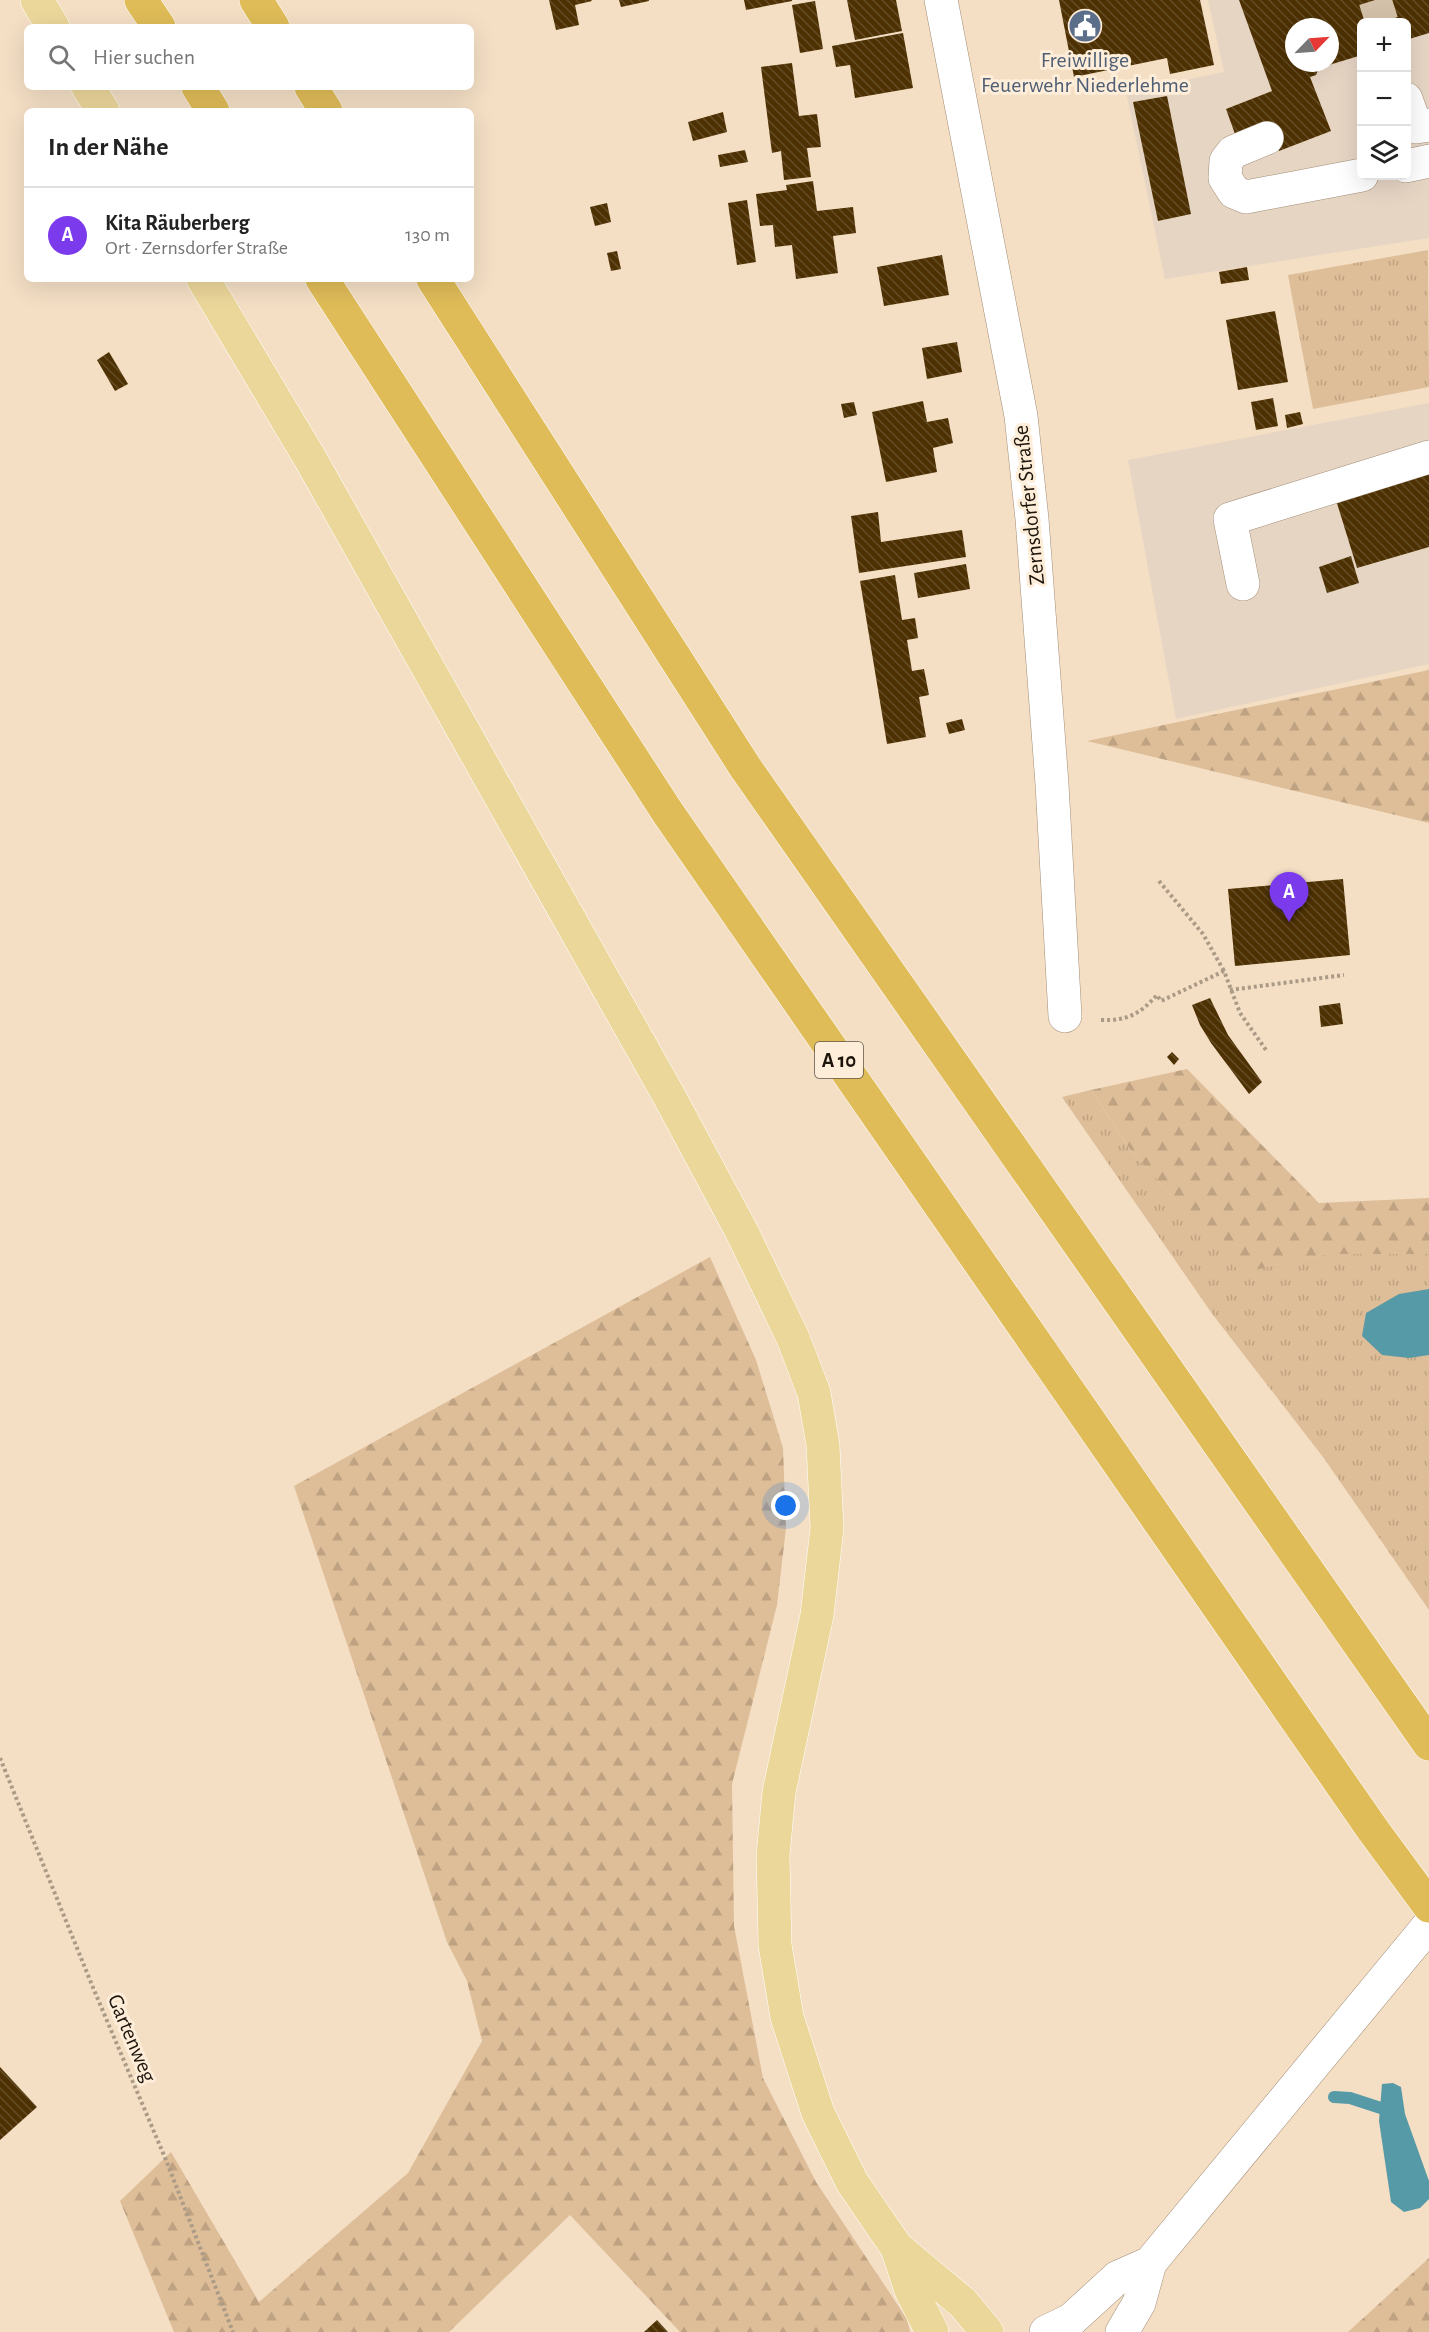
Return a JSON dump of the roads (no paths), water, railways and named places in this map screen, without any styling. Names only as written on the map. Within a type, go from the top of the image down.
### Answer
[{"type":"highway","points":[[141,0],[157,24]]},
{"type":"highway","points":[[256,0],[271,24]]},
{"type":"highway","points":[[200,90],[211,108]]},
{"type":"highway","points":[[313,90],[324,108]]},
{"type":"highway","name":"A 10","points":[[324,282],[668,813],[1373,1830],[1429,1906]]},
{"type":"highway","points":[[436,282],[745,767],[1429,1744]]},
{"type":"main road","points":[[37,0],[51,24]]},
{"type":"main road","points":[[90,90],[101,108]]},
{"type":"main road","points":[[205,282],[311,460],[669,1096],[742,1232],[793,1338],[814,1394],[823,1445],[827,1528],[817,1615],[778,1792],[773,1855],[774,1946],[787,2017],[818,2113],[852,2182],[897,2248],[911,2290],[932,2332]]},
{"type":"main road","points":[[897,2248],[963,2303],[987,2332]]},
{"type":"street","name":"Zernsdorfer Straße","points":[[941,0],[1021,416],[1032,519],[1052,784],[1065,1016]]},
{"type":"street","points":[[1411,112],[1416,128],[1429,125]]},
{"type":"street","points":[[1267,138],[1233,152],[1226,161],[1225,178],[1234,192],[1246,197],[1357,176]]},
{"type":"street","points":[[1411,165],[1429,161]]},
{"type":"street","points":[[1244,584],[1230,519],[1429,457]]},
{"type":"street","points":[[1122,2332],[1139,2302],[1150,2263],[1429,1925]]},
{"type":"street","points":[[1046,2332],[1071,2320],[1118,2277],[1150,2263]]},
{"type":"water","points":[[1429,1289],[1429,1355],[1409,1358],[1382,1355],[1362,1336],[1366,1313],[1399,1294]]},
{"type":"water","points":[[1393,2083],[1401,2087],[1405,2114],[1429,2181],[1429,2199],[1420,2208],[1404,2212],[1391,2202],[1379,2121],[1382,2084]]},
{"type":"waterway","points":[[1334,2097],[1350,2098],[1393,2112]]},
{"type":"tunnel","points":[[1375,0],[1381,18]]},
{"type":"place","name":"Freiwillige Feuerwehr Niederlehme","points":[[1085,26]]},
{"type":"place","name":"Kita Räuberberg","points":[[1289,922]]}]
